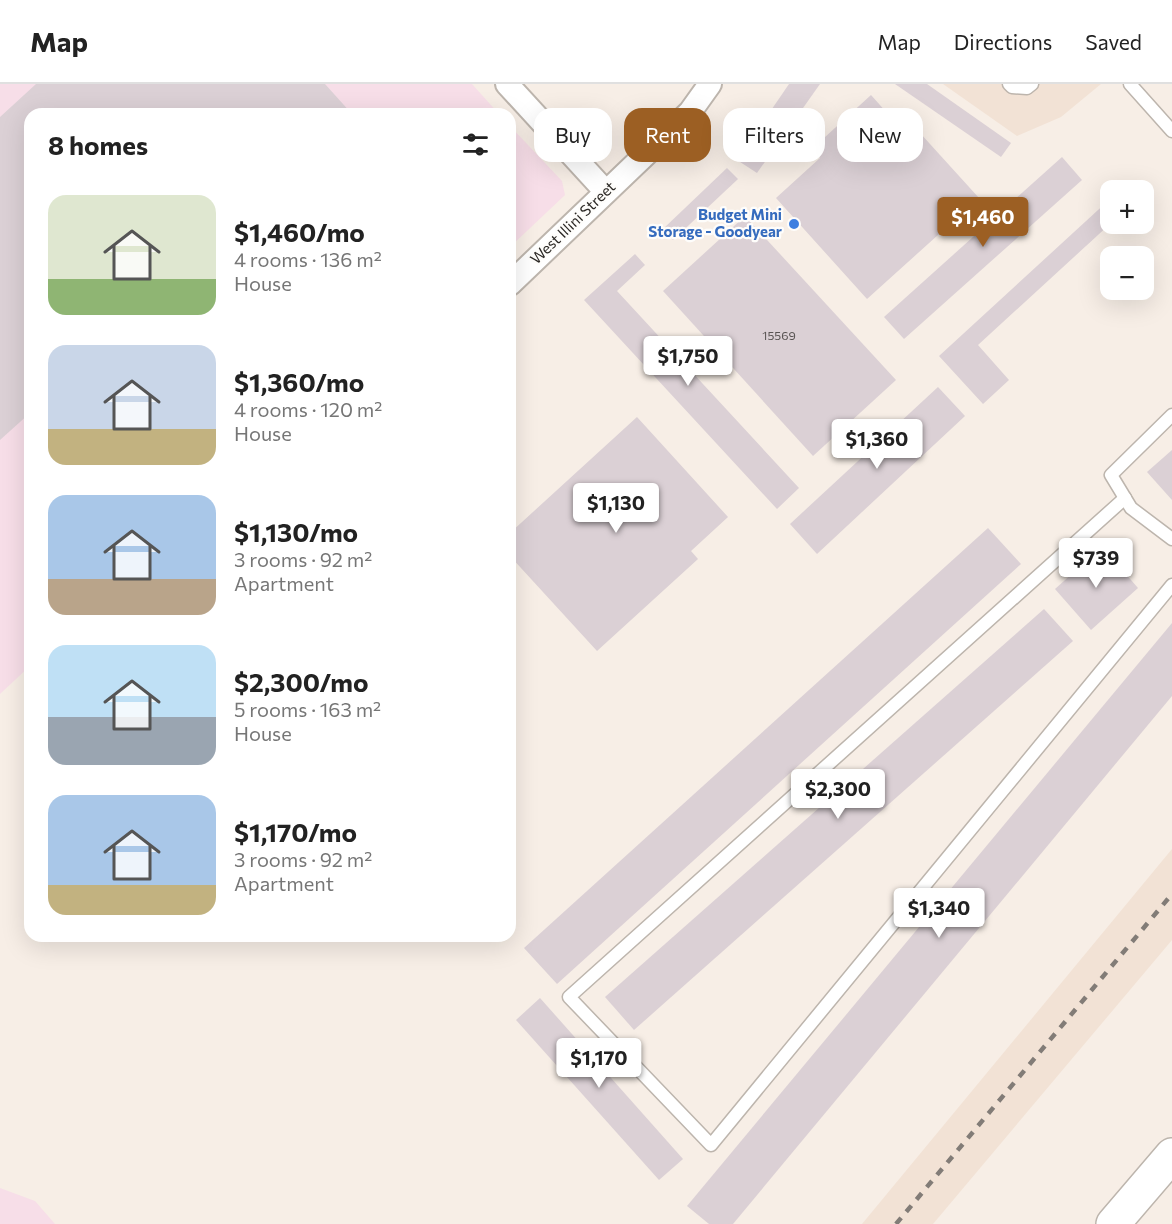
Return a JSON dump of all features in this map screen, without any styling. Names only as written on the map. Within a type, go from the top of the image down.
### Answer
[{"type":"main road","points":[[1113,1224],[1172,1155]]},
{"type":"street","points":[[507,84],[606,192]]},
{"type":"street","name":"West Illini Street","points":[[516,278],[690,112],[710,84]]},
{"type":"lane","points":[[1008,84],[1012,87],[1027,88],[1032,84]]},
{"type":"lane","points":[[1130,84],[1172,131]]},
{"type":"lane","points":[[1172,415],[1111,475],[1131,508],[1172,539]]},
{"type":"lane","points":[[1125,498],[569,997],[711,1144],[1172,585]]},
{"type":"shaded area","points":[[0,84],[472,84],[494,108],[24,108],[24,672],[0,694]]},
{"type":"shaded area","points":[[943,84],[1101,84],[1061,117],[1017,136]]},
{"type":"shaded area","points":[[516,132],[534,151],[534,162],[544,162],[562,181],[565,195],[516,241]]},
{"type":"shaded area","points":[[1172,849],[1172,940],[933,1224],[862,1224]]},
{"type":"shaded area","points":[[0,1188],[35,1201],[55,1224],[0,1224]]},
{"type":"building","points":[[36,84],[325,84],[347,108],[24,108],[24,418],[0,440],[0,117]]},
{"type":"building","points":[[789,84],[820,84],[803,108],[773,108]]},
{"type":"building","points":[[895,84],[927,84],[1011,143],[1001,157]]},
{"type":"building","points":[[871,95],[883,108],[857,108]]},
{"type":"building","points":[[837,126],[837,162],[923,162],[923,136],[979,198],[867,299],[776,198],[816,162],[825,162],[825,137]]},
{"type":"building","points":[[1062,157],[1082,180],[904,339],[884,317]]},
{"type":"building","points":[[740,162],[765,162],[757,173]]},
{"type":"building","points":[[727,168],[738,179],[673,240],[663,229]]},
{"type":"building","points":[[1100,208],[1100,233],[978,345],[1009,380],[983,404],[939,356]]},
{"type":"building","points":[[745,216],[896,380],[813,456],[663,291]]},
{"type":"building","points":[[635,254],[645,265],[617,291],[799,488],[777,509],[584,300]]},
{"type":"building","points":[[938,387],[965,416],[817,554],[790,524]]},
{"type":"building","points":[[637,417],[728,517],[691,551],[698,559],[597,651],[516,563],[516,528]]},
{"type":"building","points":[[1172,450],[1172,500],[1147,472]]},
{"type":"building","points":[[988,528],[1021,564],[557,984],[524,948]]},
{"type":"building","points":[[1102,547],[1138,588],[1091,630],[1055,589]]},
{"type":"building","points":[[1044,609],[1073,641],[634,1030],[605,997]]},
{"type":"building","points":[[1172,623],[1172,696],[733,1224],[709,1224],[687,1206]]},
{"type":"building","points":[[540,998],[683,1159],[659,1180],[516,1020]]},
{"type":"railway","points":[[896,1224],[1172,894]]},
{"type":"place","name":"Budget Mini Storage - Goodyear","points":[[794,224]]}]
